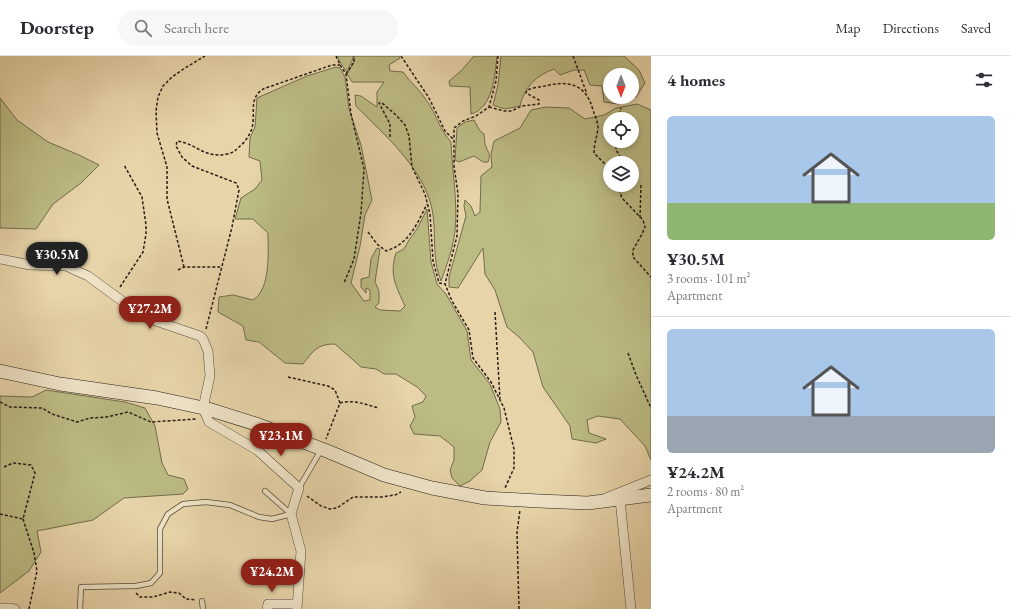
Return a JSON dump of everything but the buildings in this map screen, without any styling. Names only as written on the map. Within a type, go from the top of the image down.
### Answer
[{"type":"street","points":[[0,259],[30,266],[66,266],[88,276],[144,317],[201,337],[208,351],[210,376],[205,412],[209,422],[257,450],[298,489],[291,514],[301,551],[297,607],[268,604],[267,609]]},
{"type":"street","points":[[0,371],[60,384],[157,398],[205,412],[259,425],[384,475],[440,490],[486,498],[574,502],[598,502],[651,495]]},
{"type":"street","points":[[598,502],[651,480]]},
{"type":"street","points":[[620,499],[631,609]]},
{"type":"street","points":[[0,608],[15,609]]},
{"type":"lane","points":[[298,489],[322,449]]},
{"type":"lane","points":[[265,491],[291,514]]},
{"type":"lane","points":[[80,609],[81,587],[134,586],[151,583],[160,573],[160,529],[168,514],[184,504],[206,502],[230,505],[259,517],[272,520],[291,514]]},
{"type":"lane","points":[[202,601],[203,609]]},
{"type":"path","points":[[184,266],[168,199],[167,167],[157,133],[156,110],[158,97],[163,86],[184,68],[206,56]]},
{"type":"path","points":[[336,56],[346,74],[351,114],[364,169],[361,213],[354,258],[344,283]]},
{"type":"path","points":[[346,74],[354,62],[354,56]]},
{"type":"path","points":[[401,56],[429,98],[445,131],[454,140]]},
{"type":"path","points":[[498,56],[496,81],[489,107],[476,116],[463,121],[454,128],[454,166],[458,194],[457,236],[444,284],[452,301],[470,330],[473,358],[490,382],[504,408],[514,449],[514,468],[502,493],[501,499]]},
{"type":"path","points":[[573,56],[587,96]]},
{"type":"path","points":[[201,337],[205,330],[222,267],[239,190],[236,183],[192,166],[182,157],[176,146],[177,141],[206,154],[218,155],[235,151],[243,144],[252,128],[254,100],[257,93],[264,89],[332,65],[340,65]]},
{"type":"path","points":[[489,107],[510,111],[522,106],[539,104],[539,100],[526,93],[526,90],[558,82],[570,84],[580,88],[591,102],[598,127],[594,153],[603,162]]},
{"type":"path","points":[[390,137],[390,124],[379,103],[382,103],[405,125],[411,144],[412,167],[425,194],[430,214],[433,261],[439,283],[444,284]]},
{"type":"path","points":[[619,112],[620,108]]},
{"type":"path","points":[[114,296],[143,252],[146,234],[142,197],[124,165]]},
{"type":"path","points":[[640,184],[640,218]]},
{"type":"path","points":[[619,192],[622,198],[643,220],[645,227],[633,250],[633,257],[651,277]]},
{"type":"path","points":[[368,232],[377,244],[386,251],[393,249],[406,240],[415,229],[427,204]]},
{"type":"path","points":[[178,270],[184,266],[222,267]]},
{"type":"path","points":[[495,312],[500,401]]},
{"type":"path","points":[[628,353],[636,376],[651,408]]},
{"type":"path","points":[[288,377],[328,386],[335,390],[340,403],[322,449]]},
{"type":"path","points":[[340,403],[352,401],[379,408]]},
{"type":"path","points":[[0,402],[10,406],[42,408],[52,414],[77,422],[90,418],[107,417],[128,412],[151,422],[187,420],[205,412]]},
{"type":"path","points":[[4,467],[13,463],[31,465],[35,473],[23,519],[34,553],[37,571],[29,609]]},
{"type":"path","points":[[298,489],[321,506],[330,509],[337,508],[353,497],[382,497],[395,495],[401,492],[405,481]]},
{"type":"path","points":[[519,609],[517,532],[520,508]]},
{"type":"path","points":[[0,514],[23,519]]},
{"type":"path","points":[[134,586],[137,594],[140,596],[153,596],[170,592],[179,594],[186,599],[202,601]]},
{"type":"shaded area","points":[[337,56],[353,56],[347,72],[341,64]]},
{"type":"shaded area","points":[[354,56],[399,56],[400,58],[389,65],[390,71],[403,72],[430,106],[451,142],[456,220],[448,263],[441,281],[436,263],[432,209],[420,179],[390,140],[356,106],[355,95],[361,96],[377,107],[377,92],[384,82],[352,82],[347,74],[354,62]]},
{"type":"shaded area","points":[[474,56],[497,56],[492,90],[484,105],[478,111],[471,114],[470,87],[450,86],[449,81],[461,71]]},
{"type":"shaded area","points":[[501,56],[624,56],[637,68],[603,68],[603,94],[602,86],[590,85],[584,70],[574,70],[560,75],[554,69],[537,78],[532,83],[525,93],[520,106],[505,109],[493,105],[498,85]]},
{"type":"shaded area","points":[[336,67],[340,68],[345,77],[349,109],[361,145],[372,200],[365,215],[360,246],[351,283],[364,301],[370,300],[370,290],[366,288],[366,293],[361,287],[361,279],[369,277],[371,259],[377,248],[380,249],[375,282],[379,291],[379,303],[375,307],[380,310],[400,311],[405,306],[394,280],[393,268],[396,253],[404,249],[417,229],[427,209],[431,262],[437,284],[446,294],[467,331],[471,360],[490,384],[500,409],[501,422],[490,442],[482,470],[470,481],[460,486],[452,478],[450,470],[454,460],[454,447],[440,436],[414,434],[410,426],[415,417],[412,406],[423,402],[426,396],[417,387],[396,374],[384,374],[376,369],[361,367],[335,344],[324,345],[316,349],[303,364],[285,363],[259,342],[246,340],[243,326],[218,312],[219,297],[233,295],[253,300],[259,295],[266,279],[268,233],[253,219],[235,219],[241,198],[255,189],[262,180],[260,161],[249,157],[250,138],[255,127],[257,98],[307,76]]},
{"type":"shaded area","points":[[639,70],[645,83],[639,92]]},
{"type":"shaded area","points":[[0,98],[17,120],[48,142],[99,165],[81,183],[53,204],[36,229],[0,228]]},
{"type":"shaded area","points":[[637,104],[651,110],[651,460],[645,446],[620,419],[598,416],[587,420],[589,433],[606,439],[596,443],[572,439],[570,426],[543,387],[533,352],[507,327],[495,290],[485,274],[483,248],[458,288],[449,287],[449,277],[466,216],[464,206],[465,200],[471,206],[475,216],[480,212],[481,176],[492,167],[491,154],[494,141],[520,128],[531,110],[546,107],[569,108],[585,119],[603,115],[603,148],[639,148],[639,112],[609,112],[616,108]]},
{"type":"shaded area","points":[[474,120],[480,131],[484,134],[485,145],[489,153],[488,162],[483,162],[474,156],[459,162],[455,160],[457,128],[465,122]]},
{"type":"shaded area","points":[[46,390],[125,402],[145,408],[155,426],[162,463],[168,475],[184,479],[188,489],[183,494],[124,498],[93,520],[37,531],[41,552],[29,571],[0,593],[0,396],[32,397]]}]
